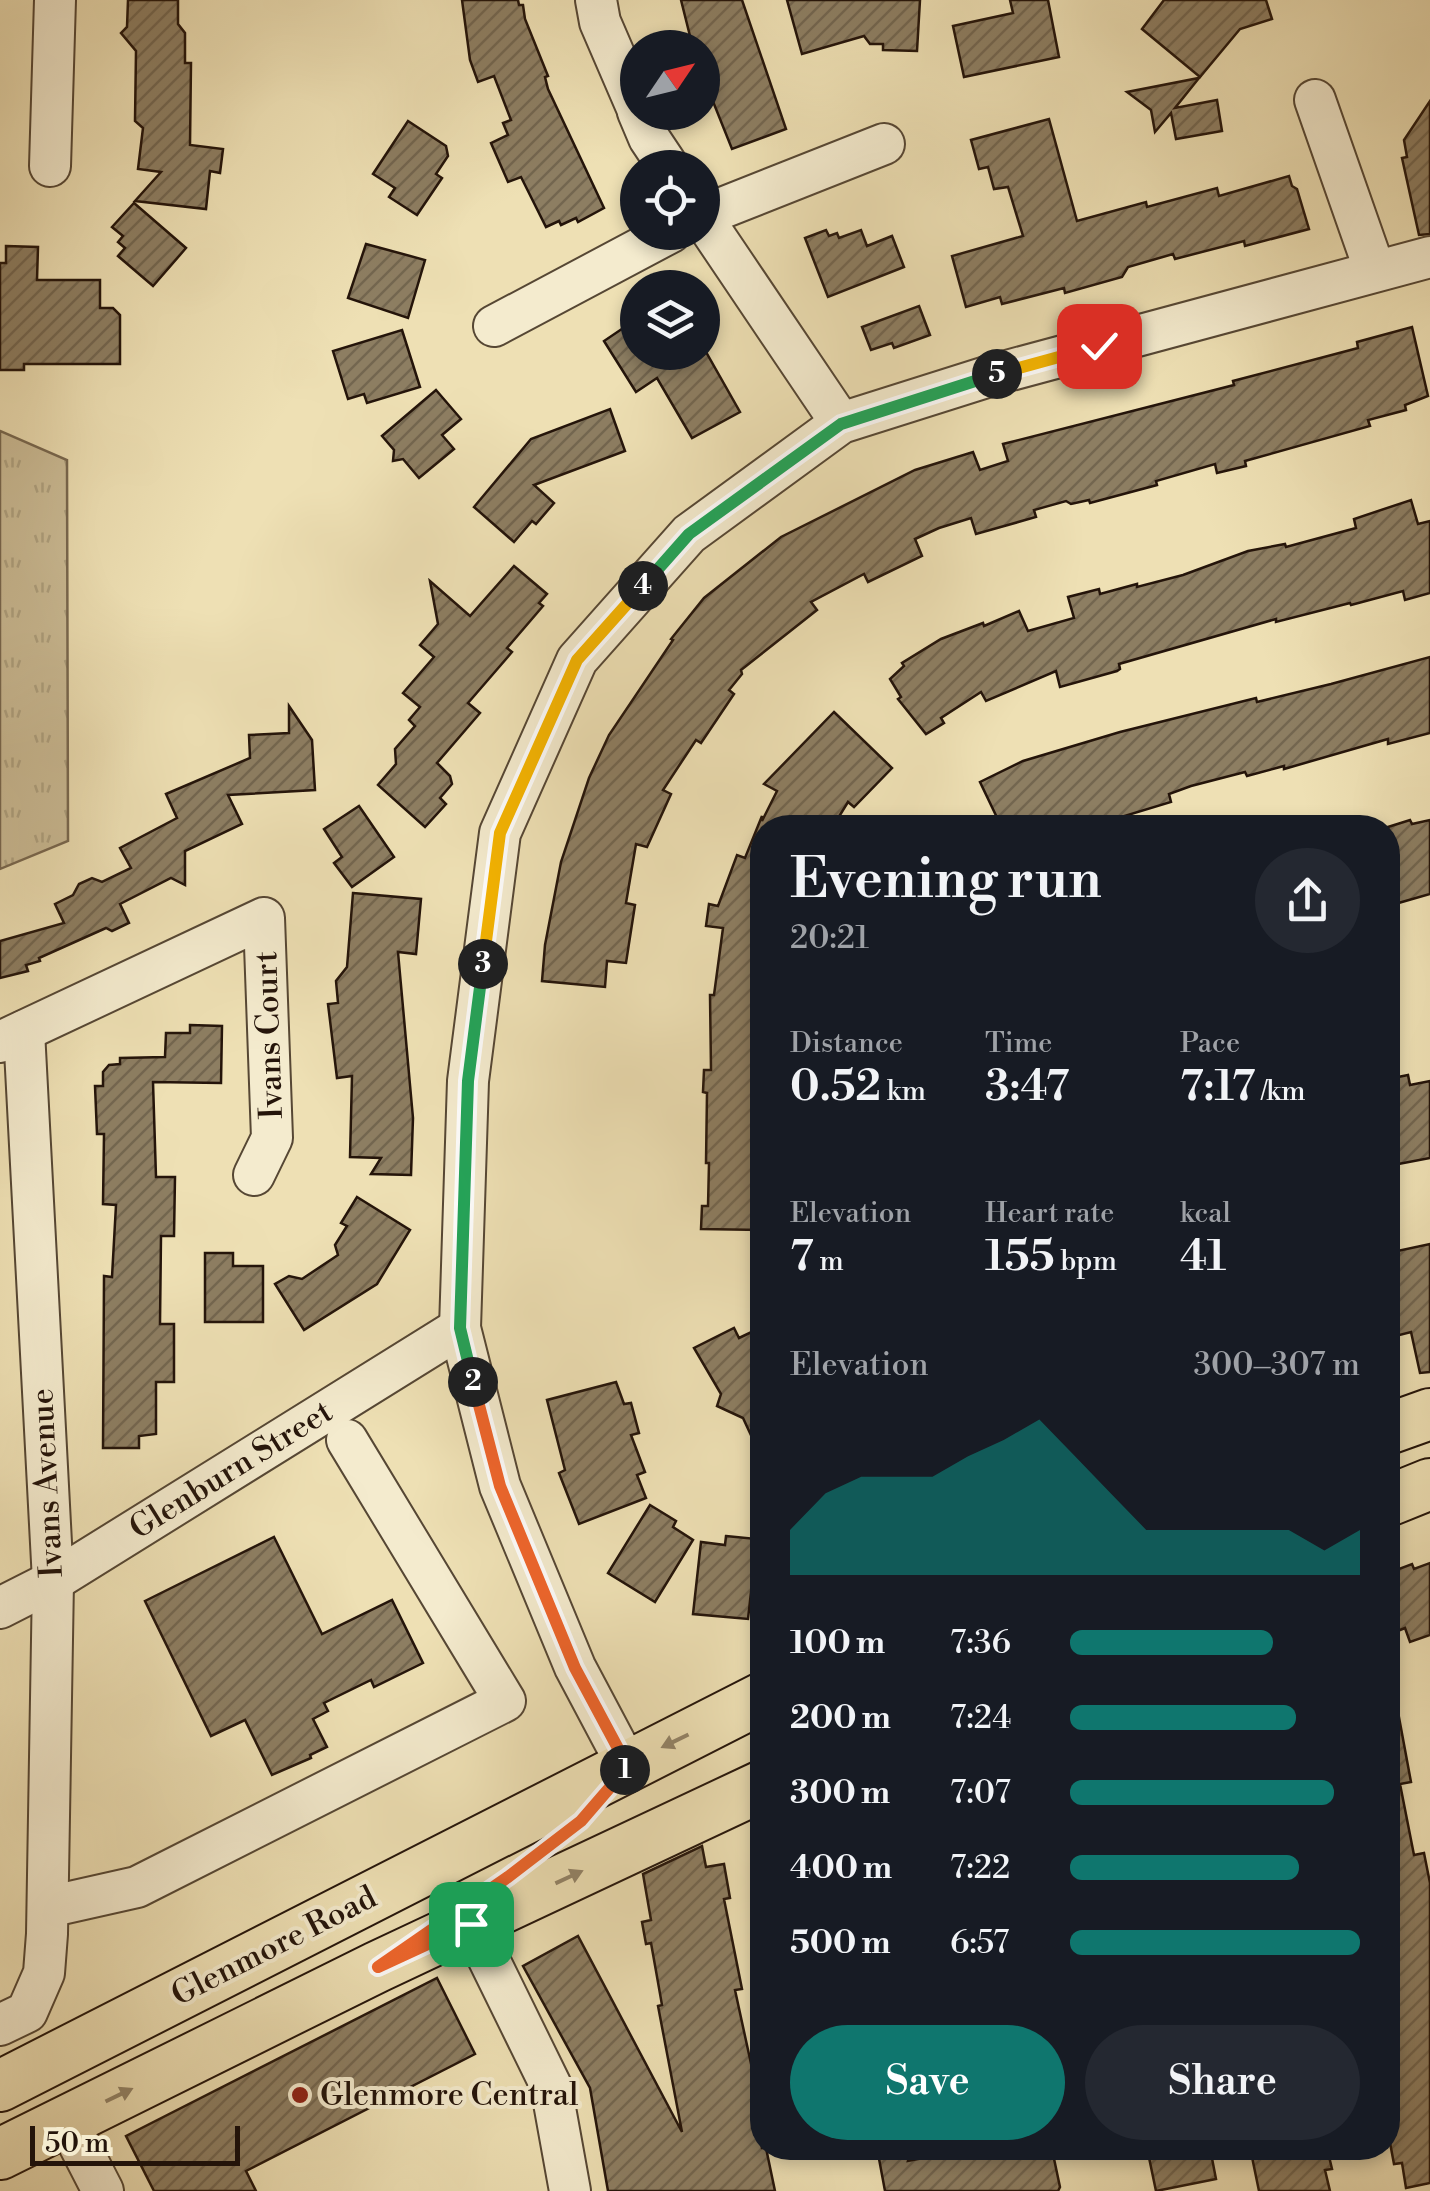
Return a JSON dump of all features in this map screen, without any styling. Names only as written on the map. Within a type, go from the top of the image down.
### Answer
[{"type":"main road","points":[[1400,1425],[1430,1414]]},
{"type":"main road","points":[[1400,1495],[1430,1484]]},
{"type":"main road","name":"Glenmore Road","points":[[0,2086],[750,1704]]},
{"type":"main road","points":[[378,1967],[581,1821],[628,1767]]},
{"type":"main road","name":"Glenmore Road","points":[[0,2154],[378,1967],[750,1792]]},
{"type":"street","points":[[50,166],[55,0]]},
{"type":"street","points":[[596,0],[600,22],[620,69]]},
{"type":"street","points":[[1314,100],[1375,271]]},
{"type":"street","points":[[720,209],[884,144]]},
{"type":"street","points":[[720,243],[841,424]]},
{"type":"street","points":[[494,326],[637,250]]},
{"type":"street","points":[[628,1767],[575,1668],[500,1486],[460,1328],[468,1081],[500,833],[577,660],[689,534],[841,424],[996,374],[1430,257]]},
{"type":"street","name":"Ivans Court","points":[[12,1037],[264,918],[272,1138],[254,1174]]},
{"type":"street","name":"Ivans Avenue","points":[[0,2025],[28,2012],[44,1973],[53,1581],[12,1037]]},
{"type":"street","name":"Glenburn Street","points":[[0,1608],[53,1581],[460,1328]]},
{"type":"street","points":[[48,1921],[138,1886],[505,1701],[347,1440]]},
{"type":"street","points":[[471,1924],[551,2086],[570,2191]]},
{"type":"street","points":[[67,2121],[103,2191]]},
{"type":"green space","points":[[0,431],[67,460],[68,841],[0,869]]},
{"type":"building","points":[[128,0],[178,0],[178,24],[185,33],[185,63],[191,63],[190,145],[223,149],[220,173],[210,171],[206,209],[135,201],[161,172],[138,169],[143,128],[135,121],[136,51],[121,33],[127,27]]},
{"type":"building","points":[[462,0],[518,0],[523,5],[548,76],[548,89],[604,208],[578,222],[576,218],[546,227],[521,177],[508,182],[491,143],[508,135],[503,123],[511,120],[494,76],[478,82],[470,60]]},
{"type":"building","points":[[681,0],[742,0],[786,129],[732,149],[720,119],[720,30],[688,30]]},
{"type":"building","points":[[787,0],[920,0],[917,51],[883,50],[883,44],[870,44],[864,36],[802,54]]},
{"type":"building","points":[[1010,0],[1048,0],[1059,57],[964,77],[953,26],[1013,13]]},
{"type":"building","points":[[1164,0],[1266,0],[1272,19],[1240,29],[1200,77],[1142,29]]},
{"type":"building","points":[[1199,78],[1175,108],[1217,100],[1222,131],[1176,139],[1171,113],[1155,132],[1151,110],[1127,92]]},
{"type":"building","points":[[1430,101],[1430,234],[1419,235],[1402,158],[1407,157],[1404,140]]},
{"type":"building","points":[[1049,119],[1077,221],[1217,188],[1219,196],[1289,176],[1309,229],[1175,259],[1173,254],[1128,267],[1122,277],[1065,293],[1064,288],[1002,304],[1000,297],[966,307],[952,256],[1023,236],[1008,187],[994,189],[988,167],[979,169],[971,140]]},
{"type":"building","points":[[408,121],[446,146],[448,156],[436,174],[442,178],[417,215],[389,197],[395,188],[373,174]]},
{"type":"building","points":[[134,203],[186,248],[153,286],[118,256],[125,248],[118,242],[123,236],[112,227]]},
{"type":"building","points":[[826,230],[829,236],[837,233],[839,238],[861,230],[867,246],[892,236],[904,267],[828,297],[805,238]]},
{"type":"building","points":[[366,244],[425,260],[408,318],[348,298]]},
{"type":"building","points":[[6,246],[38,247],[37,280],[100,280],[100,308],[113,308],[120,315],[120,364],[24,364],[24,370],[0,370],[0,263],[6,263]]},
{"type":"building","points":[[919,306],[930,335],[894,348],[892,343],[871,350],[862,327]]},
{"type":"building","points":[[1412,327],[1428,396],[1405,405],[1406,410],[1368,420],[1370,426],[1245,461],[1246,466],[1217,473],[1215,464],[1090,503],[1066,501],[1034,510],[1036,517],[976,534],[971,518],[939,528],[915,539],[922,556],[868,582],[864,574],[811,602],[817,610],[741,670],[729,690],[734,694],[701,743],[696,740],[663,790],[671,794],[647,847],[636,844],[626,903],[635,905],[626,963],[607,961],[605,987],[542,981],[561,862],[589,778],[609,735],[671,639],[704,598],[781,537],[915,470],[973,452],[980,470],[1008,461],[1003,444],[1234,385],[1233,381],[1358,348],[1357,342]]},
{"type":"building","points":[[402,330],[420,387],[367,403],[364,394],[348,399],[333,351]]},
{"type":"building","points":[[620,330],[620,366],[604,341]]},
{"type":"building","points":[[622,370],[716,370],[740,412],[692,438],[657,378],[636,392]]},
{"type":"building","points":[[436,390],[461,419],[442,435],[454,449],[419,478],[403,459],[393,461],[394,450],[382,436]]},
{"type":"building","points":[[610,409],[625,451],[534,485],[554,503],[514,542],[474,507],[531,439]]},
{"type":"building","points":[[1411,500],[1418,524],[1430,521],[1430,593],[1405,600],[1403,591],[1276,619],[1119,664],[1117,671],[1060,687],[1056,671],[986,701],[981,692],[941,718],[944,723],[926,734],[898,699],[901,697],[890,679],[904,666],[902,663],[941,639],[983,623],[984,626],[1019,611],[1028,631],[1074,618],[1068,597],[1099,589],[1100,594],[1137,587],[1248,551],[1285,544],[1286,547],[1356,528],[1354,519]]},
{"type":"building","points":[[514,566],[547,594],[539,603],[543,606],[507,648],[512,652],[468,703],[480,713],[437,763],[450,776],[452,784],[440,798],[446,804],[425,827],[378,785],[396,764],[395,749],[415,726],[409,720],[420,707],[403,693],[434,657],[420,645],[438,624],[430,581],[470,616]]},
{"type":"building","points":[[1430,657],[1430,733],[1388,744],[1388,739],[1284,769],[1247,776],[1245,772],[1191,786],[1169,794],[1171,802],[1128,815],[996,815],[980,782],[1023,761],[1120,732]]},
{"type":"building","points":[[289,706],[312,740],[315,790],[228,795],[242,824],[185,851],[185,885],[171,878],[120,904],[129,923],[112,931],[106,928],[39,958],[40,961],[26,965],[28,971],[0,978],[0,941],[64,923],[55,904],[73,895],[79,884],[92,878],[102,882],[131,868],[120,848],[177,818],[166,794],[250,758],[249,735],[289,733]]},
{"type":"building","points":[[834,712],[892,768],[854,807],[848,802],[840,815],[765,815],[777,791],[764,784]]},
{"type":"building","points":[[359,806],[394,857],[352,887],[334,863],[342,857],[324,829]]},
{"type":"building","points":[[1430,820],[1430,894],[1400,903],[1400,823]]},
{"type":"building","points":[[750,846],[750,1230],[701,1229],[702,1206],[708,1206],[709,1163],[704,1070],[711,1070],[710,995],[714,995],[723,928],[706,926],[709,904],[718,906],[737,855],[745,858]]},
{"type":"building","points":[[353,893],[421,899],[416,954],[398,952],[413,1118],[411,1175],[371,1174],[381,1158],[350,1157],[352,1076],[337,1078],[328,1004],[338,1003],[336,981],[347,967]]},
{"type":"building","points":[[190,1025],[222,1026],[221,1083],[153,1082],[156,1177],[175,1177],[174,1236],[161,1236],[160,1324],[174,1324],[174,1382],[156,1382],[156,1434],[139,1436],[139,1448],[103,1448],[104,1276],[112,1277],[116,1205],[103,1204],[104,1134],[97,1134],[95,1086],[103,1086],[103,1072],[109,1065],[120,1064],[120,1058],[165,1057],[166,1033],[190,1033]]},
{"type":"building","points":[[1408,1075],[1410,1085],[1430,1081],[1430,1158],[1400,1164],[1400,1077]]},
{"type":"building","points":[[357,1197],[410,1230],[377,1284],[304,1330],[275,1284],[289,1276],[302,1279],[338,1255],[335,1245],[347,1226],[341,1223]]},
{"type":"building","points":[[1430,1244],[1430,1372],[1420,1373],[1411,1332],[1400,1335],[1400,1250]]},
{"type":"building","points":[[205,1253],[233,1253],[233,1266],[263,1266],[263,1322],[205,1322]]},
{"type":"building","points":[[734,1328],[739,1338],[750,1333],[750,1433],[743,1418],[717,1406],[721,1394],[694,1348]]},
{"type":"building","points":[[616,1382],[624,1404],[631,1403],[639,1433],[631,1435],[645,1472],[637,1475],[646,1498],[579,1524],[559,1473],[565,1470],[547,1400]]},
{"type":"building","points":[[650,1505],[676,1521],[673,1527],[693,1540],[655,1602],[608,1573]]},
{"type":"building","points":[[726,1536],[750,1538],[748,1619],[693,1614],[701,1542],[725,1545]]},
{"type":"building","points":[[274,1537],[322,1634],[392,1600],[423,1663],[374,1687],[371,1680],[324,1703],[328,1711],[313,1719],[327,1747],[272,1775],[245,1720],[211,1736],[145,1601]]},
{"type":"building","points":[[1430,1563],[1430,1635],[1410,1642],[1405,1628],[1400,1630],[1400,1568],[1412,1564],[1414,1569]]},
{"type":"building","points":[[1400,1723],[1411,1782],[1400,1784]]},
{"type":"building","points":[[1400,1784],[1414,1855],[1424,1853],[1430,1883],[1430,2183],[1406,2188],[1402,2163],[1394,2164],[1393,2160],[1400,2160]]},
{"type":"building","points":[[702,1846],[706,1867],[724,1864],[730,1898],[724,1899],[742,1989],[735,1990],[750,2059],[750,2160],[769,2160],[775,2191],[608,2191],[590,2088],[523,1966],[578,1936],[682,2132],[658,2006],[662,2005],[651,1943],[646,1944],[642,1922],[651,1920],[643,1874]]},
{"type":"building","name":"Glenmore Central","points":[[437,1978],[475,2054],[246,2171],[256,2191],[154,2191],[126,2136]]},
{"type":"building","points":[[879,2160],[1054,2160],[1060,2187],[1058,2191],[885,2191]]},
{"type":"building","points":[[1150,2160],[1212,2160],[1216,2179],[1156,2191]]},
{"type":"building","points":[[1253,2160],[1330,2160],[1332,2169],[1325,2170],[1330,2191],[1259,2191]]},
{"type":"place","name":"Glenmore Central","points":[[300,2095]]},
{"type":"route","points":[[471,1924],[378,1967],[581,1821],[628,1767],[575,1668],[500,1486],[460,1328],[468,1081],[500,833],[577,660],[689,534],[841,424],[996,374],[1099,346]]}]
